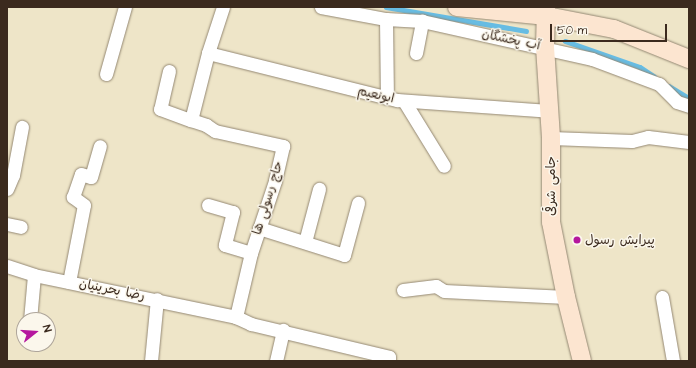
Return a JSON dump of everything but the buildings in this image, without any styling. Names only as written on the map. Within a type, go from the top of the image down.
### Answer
[{"type":"street","points":[[106,74],[125,7]]},
{"type":"street","points":[[170,71],[160,110],[191,120],[208,53],[223,7]]},
{"type":"street","name":"آب پخشگان","points":[[321,7],[386,19],[422,21],[545,47],[592,59],[659,84],[677,102],[689,106]]},
{"type":"street","points":[[457,7],[546,12],[614,29],[689,59]]},
{"type":"street","name":"جامی شرقی","points":[[546,12],[545,47],[551,138],[551,222],[566,297],[582,361]]},
{"type":"street","points":[[386,19],[387,98]]},
{"type":"street","points":[[416,53],[422,21]]},
{"type":"street","name":"ابونعیم","points":[[208,53],[404,101],[549,111]]},
{"type":"street","points":[[404,101],[444,166]]},
{"type":"street","name":"حاج رسولی ها","points":[[191,120],[206,125],[215,131],[284,146],[275,181],[251,253],[236,317]]},
{"type":"street","points":[[7,190],[13,175],[22,127]]},
{"type":"street","points":[[551,138],[632,141],[648,137],[689,142]]},
{"type":"street","points":[[69,282],[84,205],[73,197],[82,174],[91,177],[100,146]]},
{"type":"street","points":[[305,242],[320,189]]},
{"type":"street","points":[[259,228],[344,255],[358,203]]},
{"type":"street","points":[[208,205],[233,212],[225,245],[251,253]]},
{"type":"street","points":[[7,224],[21,227]]},
{"type":"street","name":"رضا بحرینیان","points":[[7,266],[34,275],[157,299],[151,361]]},
{"type":"street","points":[[31,312],[34,275]]},
{"type":"street","points":[[403,290],[436,286],[444,291],[566,297]]},
{"type":"street","points":[[662,297],[673,361]]},
{"type":"street","points":[[157,299],[236,317],[251,324],[283,330],[389,357],[389,361]]},
{"type":"street","points":[[276,361],[283,330]]},
{"type":"waterway","points":[[386,7],[526,31]]},
{"type":"waterway","points":[[565,41],[640,67],[654,76]]},
{"type":"waterway","points":[[669,86],[689,98]]},
{"type":"place","name":"پیرایش رسول","points":[[577,240]]}]
